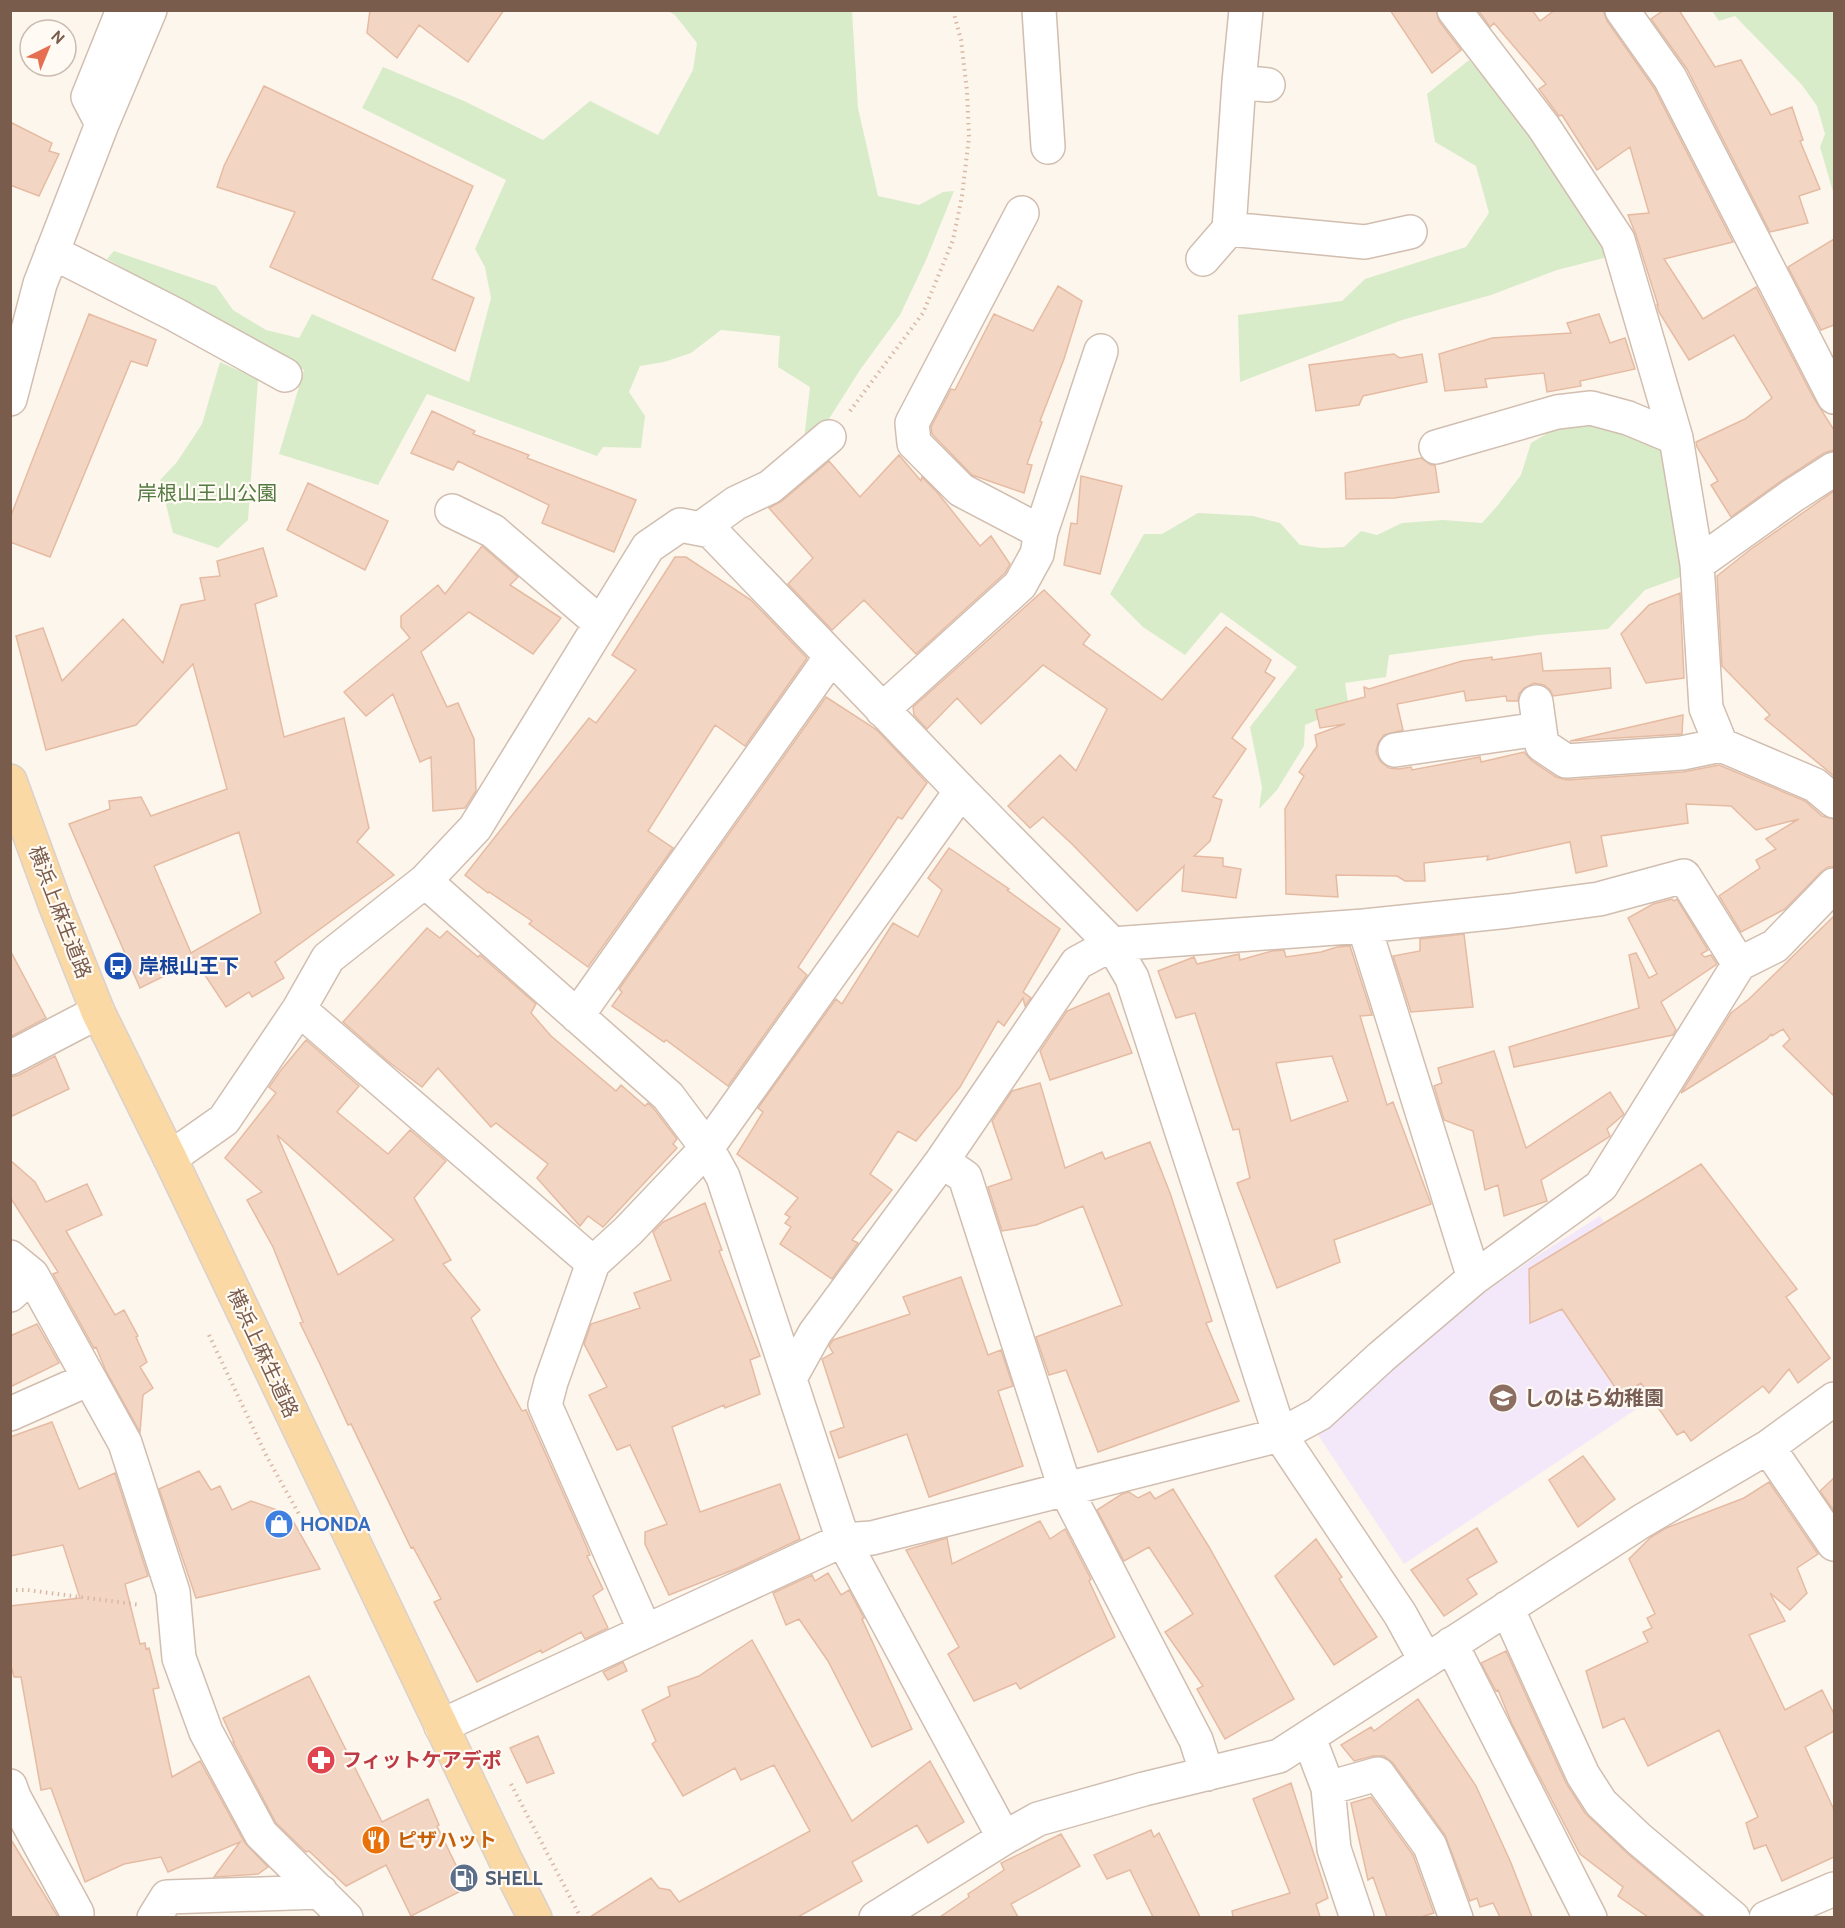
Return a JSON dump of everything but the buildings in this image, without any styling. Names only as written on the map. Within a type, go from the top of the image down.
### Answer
[{"type":"main road","name":"横浜上麻生道路","points":[[10,781],[55,904],[98,1011],[535,1917]]},
{"type":"street","points":[[102,124],[88,97],[123,10]]},
{"type":"street","points":[[10,399],[40,284],[102,124],[150,10]]},
{"type":"street","points":[[1039,10],[1033,90],[1048,147]]},
{"type":"street","points":[[1203,259],[1229,229],[1253,83],[1246,10]]},
{"type":"street","points":[[1454,10],[1543,126],[1618,240],[1676,438],[1697,564],[1706,708],[1722,745]]},
{"type":"street","points":[[1622,10],[1670,78],[1826,356],[1834,397]]},
{"type":"street","points":[[1022,213],[912,423],[914,443],[961,490],[1041,532]]},
{"type":"street","points":[[1229,229],[1365,242],[1410,232]]},
{"type":"street","points":[[52,252],[174,314],[285,375]]},
{"type":"street","points":[[882,710],[1020,585],[1037,554],[1041,532],[1101,351]]},
{"type":"street","points":[[1436,447],[1557,412],[1591,408],[1628,418],[1676,438]]},
{"type":"street","points":[[700,529],[736,503],[770,487],[829,437]]},
{"type":"street","points":[[1697,564],[1834,469]]},
{"type":"street","points":[[452,511],[493,531],[600,623]]},
{"type":"street","points":[[170,1158],[225,1120],[299,1009],[328,958],[425,881],[475,828],[648,547],[680,525],[711,531],[960,791],[1112,944],[1132,978],[1280,1435],[1400,1614],[1439,1652],[1590,1917]]},
{"type":"street","points":[[577,1016],[831,657]]},
{"type":"street","points":[[1395,750],[1537,716],[1542,745],[1566,761],[1682,753],[1722,745],[1815,785],[1834,801]]},
{"type":"street","points":[[645,1631],[544,1405],[593,1263],[628,1231],[707,1148],[960,791]]},
{"type":"street","points":[[790,1378],[814,1333],[942,1161],[1077,963],[1112,944],[1364,926],[1509,911],[1599,899],[1684,876],[1739,964]]},
{"type":"street","points":[[425,881],[668,1096],[707,1148],[723,1177],[843,1540],[1004,1838]]},
{"type":"street","points":[[441,1726],[843,1540],[872,1538],[1280,1435],[1319,1414],[1381,1357],[1474,1278],[1601,1186],[1739,964],[1775,946],[1834,885]]},
{"type":"street","points":[[1364,926],[1474,1278]]},
{"type":"street","points":[[299,1009],[593,1263]]},
{"type":"street","points":[[10,1058],[98,1011]]},
{"type":"street","points":[[942,1161],[965,1177],[1065,1488],[1196,1740],[1207,1774]]},
{"type":"street","points":[[18,1276],[89,1379],[125,1443],[173,1592],[179,1658],[206,1732],[261,1834],[346,1917]]},
{"type":"street","points":[[10,1414],[89,1379]]},
{"type":"street","points":[[876,1917],[1038,1819],[1278,1756],[1642,1521],[1768,1447],[1834,1399]]},
{"type":"street","points":[[1768,1447],[1834,1544]]},
{"type":"street","points":[[1507,1608],[1583,1775],[1601,1803],[1732,1917]]},
{"type":"street","points":[[1309,1738],[1328,1788],[1334,1849],[1357,1917]]},
{"type":"street","points":[[1328,1788],[1378,1774],[1430,1846],[1456,1917]]},
{"type":"street","points":[[10,1786],[77,1912],[77,1917]]},
{"type":"street","points":[[1766,1917],[1808,1910],[1834,1889]]},
{"type":"street","points":[[154,1917],[167,1897],[321,1892]]},
{"type":"path","points":[[829,437],[923,313],[953,240],[962,196],[969,137],[961,40],[953,10]]},
{"type":"path","points":[[10,1590],[27,1590],[175,1610]]},
{"type":"path","points":[[511,1784],[581,1917]]},
{"type":"shaded area","name":"しのはら幼稚園","points":[[1600,1216],[1704,1364],[1404,1564],[1316,1432],[1431,1330],[1532,1259]]},
{"type":"green space","points":[[668,11],[852,11],[858,108],[878,196],[919,205],[943,192],[954,191],[926,260],[900,315],[860,370],[827,422],[804,439],[810,387],[778,367],[780,336],[721,330],[691,353],[664,362],[640,366],[629,392],[645,416],[641,448],[603,447],[597,456],[427,394],[378,485],[279,454],[304,370],[107,259],[114,251],[216,286],[233,310],[266,330],[299,338],[312,314],[469,382],[491,298],[485,267],[475,249],[506,180],[362,108],[383,67],[464,101],[543,140],[590,101],[658,135],[693,70],[697,43],[675,15]]},
{"type":"green space","points":[[1712,11],[1834,11],[1834,195],[1820,147],[1825,134],[1817,106],[1802,85],[1735,16],[1719,21]]},
{"type":"green space","points":[[1469,60],[1533,135],[1603,241],[1604,258],[1557,270],[1491,295],[1402,320],[1240,382],[1238,315],[1342,301],[1365,279],[1466,247],[1489,213],[1476,166],[1435,142],[1427,94]]},
{"type":"green space","name":"岸根山王山公園","points":[[220,362],[258,379],[248,520],[218,548],[173,533],[160,480],[177,462],[202,424]]},
{"type":"green space","points":[[1597,420],[1667,446],[1686,575],[1645,590],[1608,629],[1539,635],[1389,655],[1386,677],[1345,683],[1349,707],[1305,725],[1304,746],[1277,790],[1259,809],[1262,787],[1250,727],[1297,667],[1221,612],[1185,655],[1143,627],[1110,594],[1144,534],[1162,534],[1198,513],[1253,516],[1280,523],[1300,545],[1322,548],[1344,547],[1361,531],[1377,535],[1402,523],[1443,520],[1482,523],[1521,475],[1531,443],[1551,431]]},
{"type":"place","name":"岸根山王下","points":[[118,966]]},
{"type":"place","name":"しのはら幼稚園","points":[[1503,1398]]},
{"type":"place","name":"HONDA","points":[[279,1524]]},
{"type":"place","name":"フィットケアデポ","points":[[321,1760]]},
{"type":"place","name":"ピザハット","points":[[376,1840]]},
{"type":"place","name":"SHELL","points":[[464,1878]]}]
